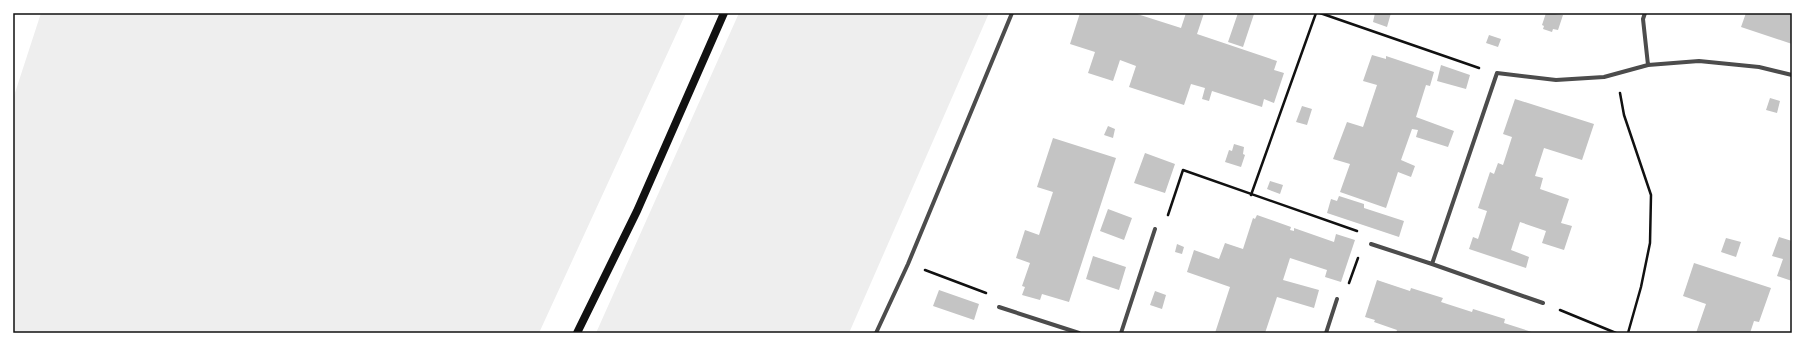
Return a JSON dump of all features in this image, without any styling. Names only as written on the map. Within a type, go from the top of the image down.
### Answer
[{"type":"main road","points":[[577,333],[637,211],[724,13]]},
{"type":"street","points":[[876,333],[908,264],[1012,13]]},
{"type":"street","points":[[1645,13],[1643,19],[1648,65]]},
{"type":"street","points":[[1432,264],[1497,73],[1556,80],[1604,77],[1648,65],[1699,61],[1759,67],[1792,75]]},
{"type":"street","points":[[1121,333],[1155,229]]},
{"type":"street","points":[[1371,244],[1543,303]]},
{"type":"street","points":[[1326,333],[1337,299]]},
{"type":"street","points":[[999,307],[1080,333]]},
{"type":"path","points":[[1250,195],[1316,13]]},
{"type":"path","points":[[1320,13],[1497,73]]},
{"type":"path","points":[[1616,73],[1624,115],[1651,194],[1650,243],[1641,287],[1628,333]]},
{"type":"path","points":[[1155,229],[1163,230],[1183,170],[1250,195],[1366,234],[1371,244]]},
{"type":"path","points":[[1337,299],[1344,299],[1366,234]]},
{"type":"path","points":[[908,264],[1003,299],[999,307]]},
{"type":"path","points":[[1543,303],[1616,333]]},
{"type":"shaded area","points":[[41,13],[686,13],[539,333],[13,333],[13,99]]},
{"type":"shaded area","points":[[739,13],[989,13],[849,333],[596,333]]},
{"type":"building","points":[[1080,13],[1134,13],[1181,28],[1186,13],[1204,13],[1197,34],[1277,61],[1274,70],[1284,73],[1274,103],[1264,99],[1262,107],[1212,91],[1209,101],[1202,99],[1205,88],[1191,84],[1184,105],[1129,87],[1136,66],[1120,60],[1113,81],[1088,73],[1095,52],[1070,44]]},
{"type":"building","points":[[1238,13],[1254,14],[1243,47],[1228,42]]},
{"type":"building","points":[[1375,13],[1391,13],[1387,27],[1373,22]]},
{"type":"building","points":[[1546,13],[1563,15],[1558,30],[1553,29],[1552,32],[1543,29],[1544,26],[1542,25]]},
{"type":"building","points":[[1746,13],[1792,13],[1792,44],[1741,27]]},
{"type":"building","points":[[1489,35],[1501,39],[1498,47],[1486,43]]},
{"type":"building","points":[[1372,55],[1386,59],[1386,56],[1434,72],[1430,86],[1426,85],[1416,117],[1454,131],[1448,147],[1416,137],[1418,130],[1412,129],[1401,160],[1415,166],[1411,177],[1398,172],[1386,208],[1340,192],[1350,164],[1333,159],[1347,122],[1363,127],[1377,85],[1363,81]]},
{"type":"building","points":[[1441,65],[1470,75],[1466,89],[1437,81]]},
{"type":"building","points":[[1770,98],[1780,101],[1777,113],[1766,110]]},
{"type":"building","points":[[1515,99],[1594,124],[1582,160],[1544,148],[1535,176],[1543,178],[1540,189],[1569,199],[1561,223],[1572,226],[1564,250],[1542,243],[1546,231],[1520,222],[1511,250],[1529,257],[1526,268],[1469,249],[1473,237],[1478,239],[1487,211],[1478,208],[1490,172],[1494,174],[1498,163],[1503,165],[1512,137],[1503,134]]},
{"type":"building","points":[[1302,106],[1312,109],[1307,125],[1296,122]]},
{"type":"building","points":[[1108,126],[1115,129],[1113,138],[1104,135]]},
{"type":"building","points":[[1053,138],[1116,158],[1069,302],[1042,294],[1040,300],[1022,295],[1025,287],[1022,286],[1030,263],[1016,258],[1025,230],[1039,235],[1053,192],[1037,187]]},
{"type":"building","points":[[1234,144],[1244,147],[1243,154],[1245,155],[1241,167],[1225,162],[1229,150],[1232,151]]},
{"type":"building","points":[[1145,153],[1175,164],[1165,193],[1134,183]]},
{"type":"building","points":[[1270,181],[1283,185],[1280,194],[1267,189]]},
{"type":"building","points":[[1339,196],[1364,204],[1364,208],[1404,221],[1399,237],[1327,213],[1331,199],[1337,201]]},
{"type":"building","points":[[1108,209],[1132,218],[1124,240],[1100,231]]},
{"type":"building","points":[[1257,215],[1291,227],[1290,230],[1294,231],[1294,228],[1334,242],[1336,234],[1355,240],[1341,282],[1325,277],[1327,270],[1290,258],[1283,280],[1319,290],[1314,308],[1277,297],[1265,333],[1215,333],[1230,287],[1187,272],[1194,250],[1219,259],[1225,243],[1243,249],[1253,218],[1255,219]]},
{"type":"building","points":[[1779,237],[1792,241],[1792,281],[1777,276],[1783,259],[1772,256]]},
{"type":"building","points":[[1726,238],[1741,242],[1736,257],[1721,252]]},
{"type":"building","points":[[1177,244],[1184,247],[1182,254],[1175,252]]},
{"type":"building","points":[[1093,256],[1126,267],[1119,290],[1086,279]]},
{"type":"building","points":[[1694,263],[1771,288],[1759,322],[1754,321],[1750,333],[1696,333],[1706,304],[1683,296]]},
{"type":"building","points":[[1377,280],[1410,291],[1411,288],[1443,298],[1441,302],[1472,312],[1473,309],[1505,319],[1504,323],[1535,333],[1396,333],[1397,330],[1374,322],[1375,320],[1365,317]]},
{"type":"building","points":[[939,290],[979,304],[974,320],[933,306]]},
{"type":"building","points":[[1155,291],[1166,295],[1162,309],[1150,305]]}]
